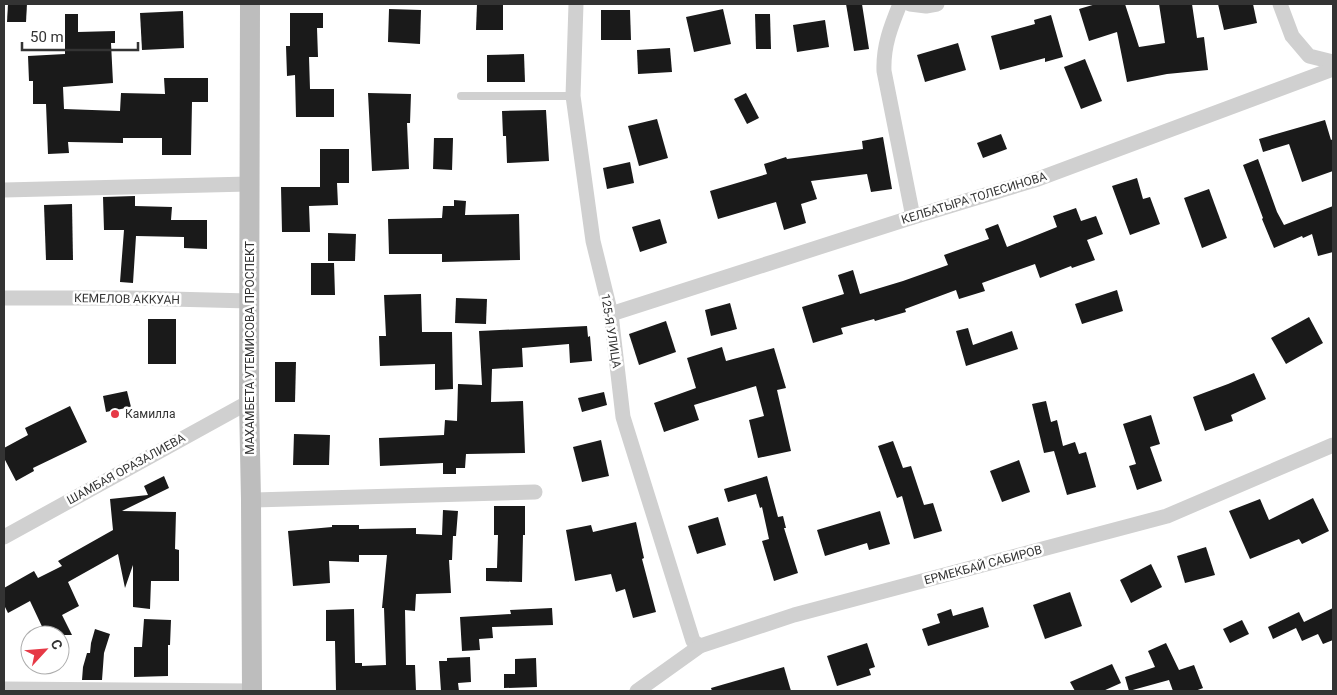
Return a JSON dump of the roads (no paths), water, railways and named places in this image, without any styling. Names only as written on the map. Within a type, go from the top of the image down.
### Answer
[{"type":"street","name":"МАХАМБЕТА УТЕМИСОВА ПРОСПЕКТ","points":[[250,4],[249,402],[252,500],[252,691]]},
{"type":"street","name":"125-Я УЛИЦА","points":[[576,4],[573,96],[593,241],[611,314],[623,417],[693,641],[700,646]]},
{"type":"street","points":[[900,4],[888,32],[883,56],[884,71],[913,216]]},
{"type":"street","points":[[910,4],[926,6],[936,4]]},
{"type":"street","points":[[1280,4],[1292,36],[1309,56],[1333,62]]},
{"type":"street","name":"КЕЛБАТЫРА ТОЛЕСИНОВА","points":[[611,314],[913,216],[1038,179],[1333,69]]},
{"type":"street","points":[[4,190],[249,184]]},
{"type":"street","name":"КЕМЕЛОВ АККУАН","points":[[4,298],[130,298],[250,301]]},
{"type":"street","name":"ШАМБАЯ ОРАЗАЛИЕВА","points":[[4,537],[249,402]]},
{"type":"street","name":"ЕРМЕКБАЙ САБИРОВ","points":[[637,691],[700,646],[794,615],[1167,516],[1333,445]]},
{"type":"street","points":[[252,500],[535,492]]},
{"type":"street","points":[[4,689],[252,691]]},
{"type":"lane","points":[[461,96],[573,96]]},
{"type":"place","name":"Камилла","points":[[115,414]]}]
